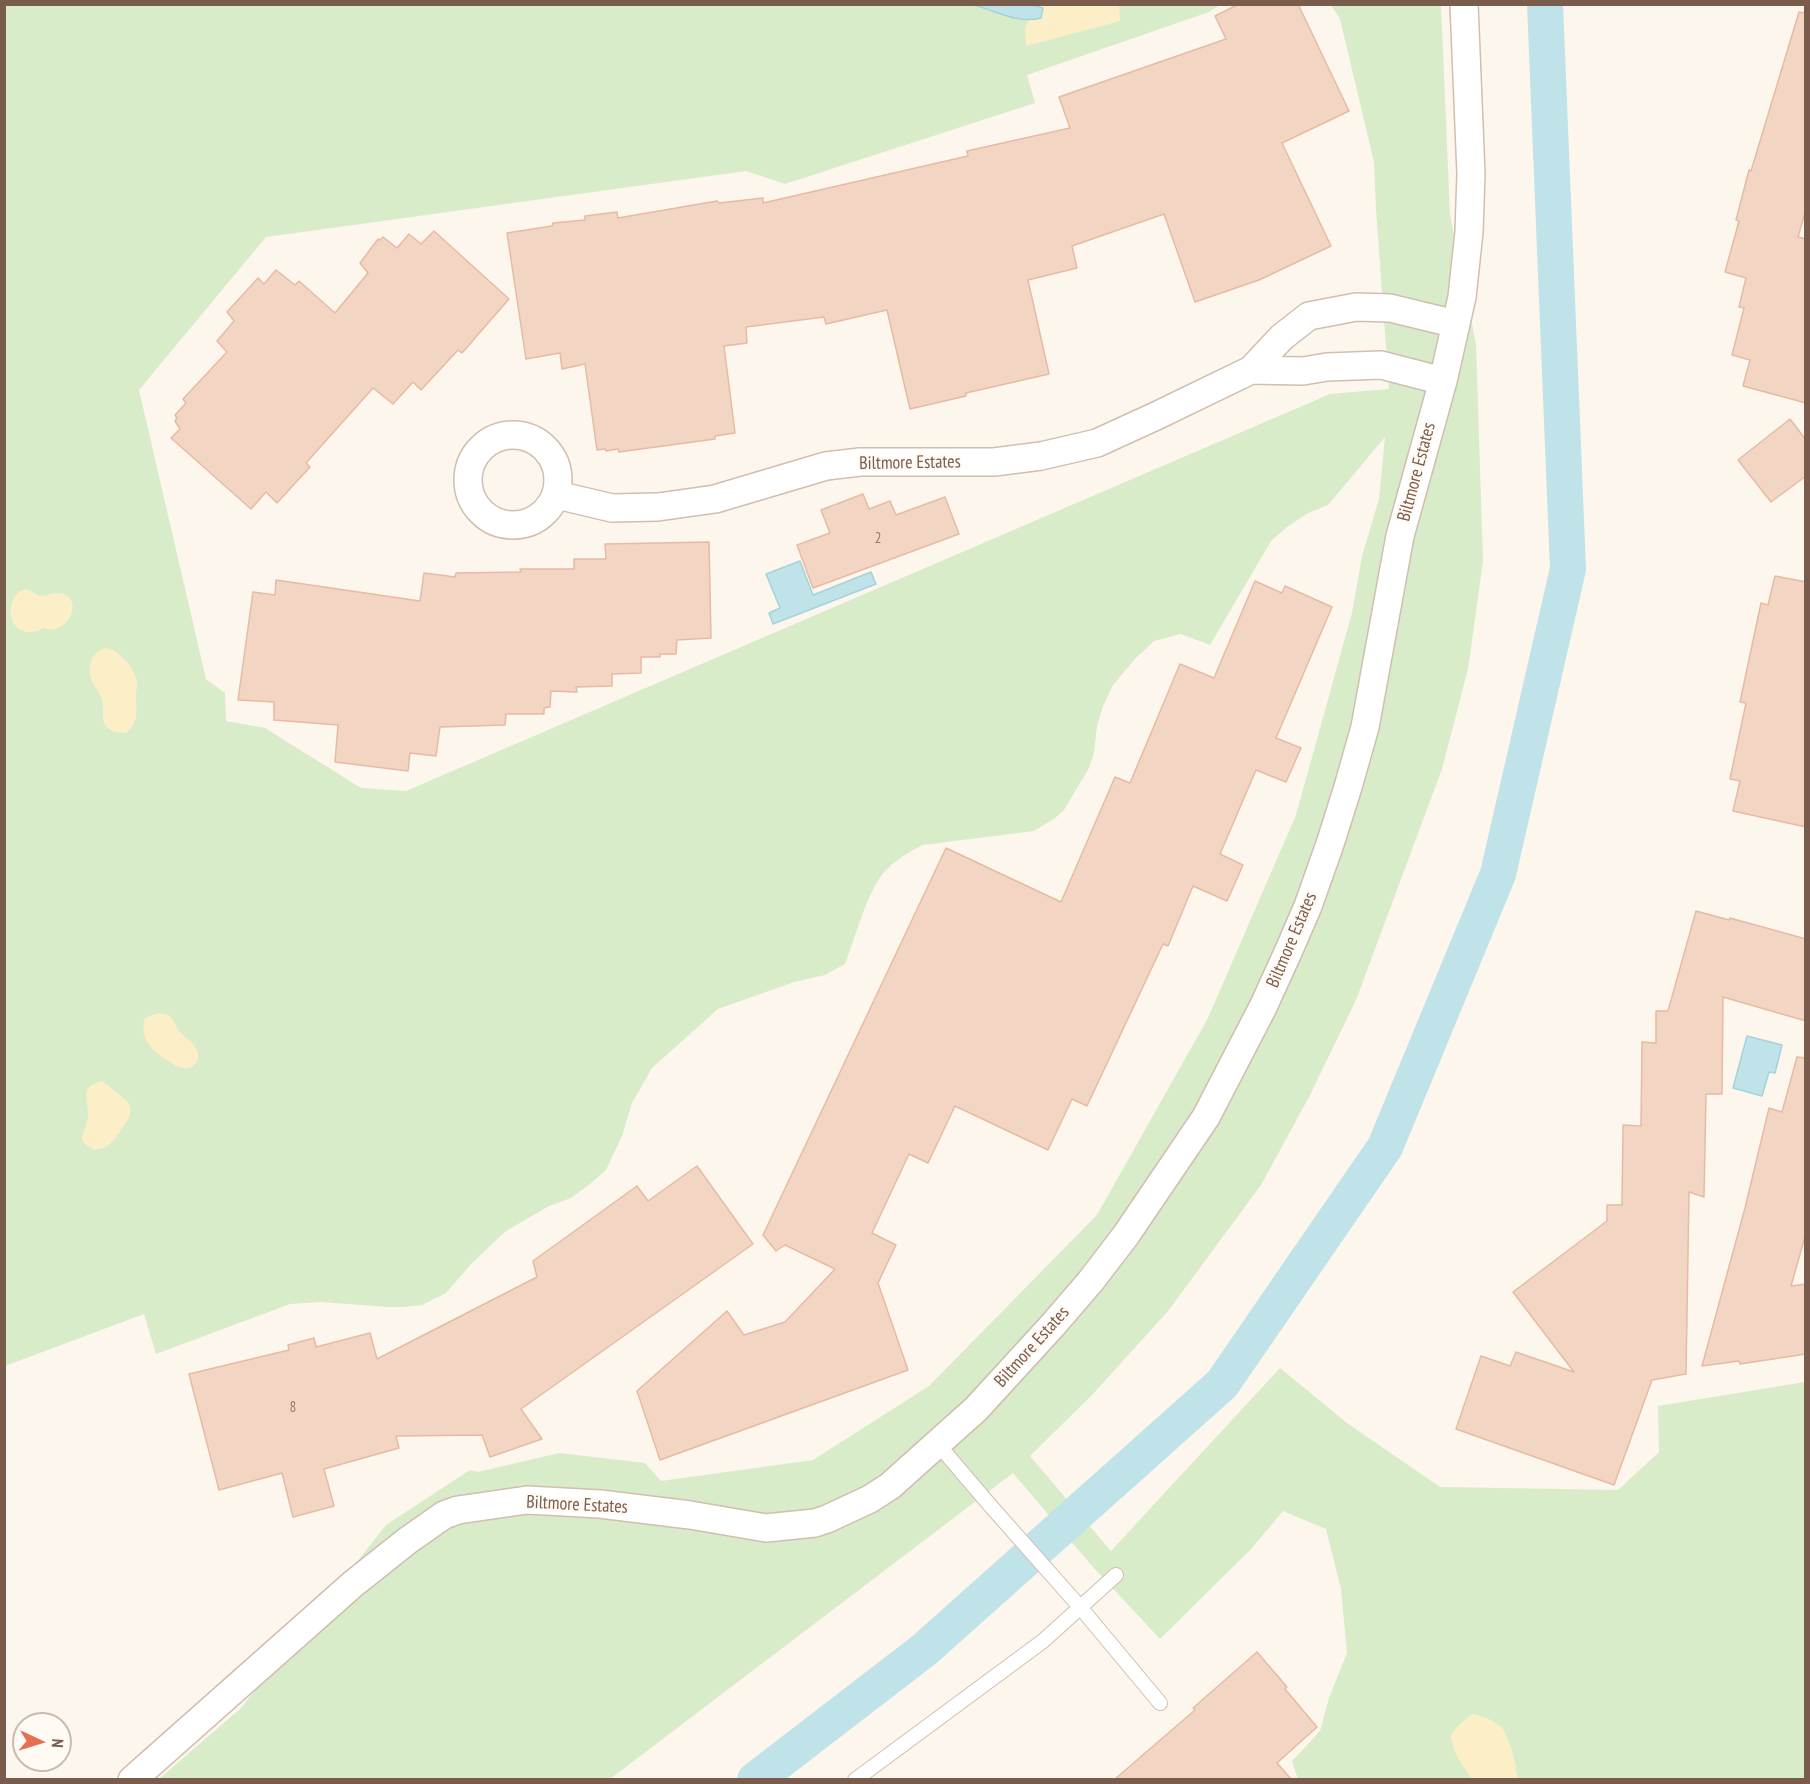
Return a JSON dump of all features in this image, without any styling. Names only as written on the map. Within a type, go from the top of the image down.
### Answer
[{"type":"street","name":"Biltmore Estates","points":[[132,1779],[353,1584],[406,1541],[444,1515],[458,1510],[527,1500],[600,1504],[690,1515],[766,1528],[792,1526],[827,1519],[870,1498],[890,1486],[976,1408],[1016,1368],[1090,1282],[1126,1235],[1206,1117],[1267,998],[1308,906],[1348,787],[1365,727],[1400,536],[1443,381],[1462,297],[1471,186],[1464,4]]},
{"type":"street","name":"Biltmore Estates","points":[[557,495],[612,508],[658,507],[715,499],[826,466],[860,462],[994,462],[1041,456],[1097,443],[1251,370],[1282,337],[1309,316],[1356,307],[1390,308],[1456,324]]},
{"type":"street","name":"Biltmore Estates","points":[[1251,370],[1303,371],[1327,367],[1381,365],[1443,381]]},
{"type":"lane","points":[[937,1443],[1160,1703]]},
{"type":"lane","points":[[855,1779],[1043,1641],[1116,1575]]},
{"type":"green space","points":[[5,5],[1220,5],[1209,12],[1027,75],[1035,103],[785,184],[746,171],[266,237],[139,390],[206,679],[225,693],[226,721],[265,728],[361,788],[406,791],[1330,394],[1389,389],[1374,162],[1340,19],[1331,5],[1441,5],[1450,215],[1476,344],[1483,561],[1468,669],[1442,769],[1356,1000],[1309,1097],[1261,1185],[1168,1311],[1093,1394],[1030,1456],[1111,1551],[1280,1368],[1347,1423],[1440,1487],[1618,1490],[1659,1452],[1658,1406],[1805,1382],[1805,1779],[1298,1779],[1292,1761],[1320,1731],[1329,1698],[1347,1653],[1341,1589],[1326,1529],[1283,1511],[1251,1549],[1160,1639],[1092,1566],[1013,1473],[610,1779],[159,1779],[241,1708],[386,1525],[470,1470],[478,1472],[559,1453],[645,1463],[661,1481],[813,1460],[929,1386],[1097,1215],[1208,1018],[1296,815],[1352,613],[1362,556],[1379,499],[1385,437],[1328,505],[1308,513],[1271,541],[1210,645],[1181,634],[1154,641],[1135,659],[1113,685],[1103,706],[1089,768],[1064,810],[1034,831],[923,845],[895,862],[875,885],[845,964],[825,975],[794,982],[718,1009],[652,1068],[632,1103],[622,1136],[606,1170],[571,1198],[549,1206],[506,1231],[472,1263],[446,1293],[422,1305],[403,1307],[321,1302],[290,1304],[156,1354],[144,1314],[5,1366]]},
{"type":"sand","points":[[1119,4],[1120,21],[1026,46],[1025,28],[1029,20],[1035,20],[1042,8],[1032,5]]},
{"type":"sand","points":[[26,589],[41,596],[57,593],[66,595],[73,606],[72,613],[58,628],[51,630],[44,628],[32,632],[22,631],[12,620],[11,605],[19,592]]},
{"type":"sand","points":[[106,648],[116,652],[125,660],[137,681],[136,718],[133,726],[126,733],[112,731],[106,726],[103,717],[103,703],[91,677],[92,659]]},
{"type":"sand","points":[[158,1013],[169,1016],[180,1032],[196,1047],[198,1059],[192,1067],[179,1067],[151,1048],[144,1032],[145,1018]]},
{"type":"sand","points":[[102,1081],[128,1102],[130,1115],[112,1142],[95,1150],[82,1139],[88,1115],[86,1094],[90,1086]]},
{"type":"sand","points":[[1472,1714],[1490,1719],[1506,1734],[1512,1750],[1517,1779],[1472,1779],[1465,1769],[1455,1752],[1451,1734]]},
{"type":"water","points":[[974,5],[1032,5],[1043,8],[1041,18],[1024,19]]},
{"type":"water","points":[[800,561],[813,595],[871,572],[876,584],[773,624],[769,613],[780,608],[766,574]]},
{"type":"water","points":[[1747,1036],[1782,1045],[1775,1073],[1769,1072],[1762,1096],[1733,1088]]},
{"type":"building","points":[[1239,4],[1298,4],[1349,111],[1282,143],[1331,246],[1259,280],[1195,302],[1164,214],[1072,246],[1077,268],[1028,280],[1049,374],[966,393],[966,396],[910,409],[887,310],[826,324],[824,317],[746,327],[747,343],[724,346],[735,433],[715,436],[715,439],[619,452],[618,449],[597,450],[585,364],[562,369],[560,353],[526,359],[507,233],[552,226],[553,223],[585,220],[585,216],[617,212],[618,218],[717,201],[719,203],[763,198],[763,203],[968,156],[967,151],[1070,128],[1059,97],[1226,39],[1215,16]]},
{"type":"building","points":[[1799,12],[1806,13],[1806,209],[1798,237],[1806,239],[1806,403],[1743,386],[1750,360],[1732,355],[1744,308],[1739,307],[1746,278],[1725,272],[1739,221],[1736,220],[1749,170],[1751,171]]},
{"type":"building","points":[[434,231],[509,299],[462,353],[458,350],[421,390],[413,382],[393,404],[373,388],[306,463],[310,467],[277,503],[266,492],[251,509],[171,438],[180,429],[175,421],[177,418],[175,415],[186,403],[183,399],[227,352],[217,341],[234,321],[227,312],[258,278],[264,284],[276,270],[295,285],[299,281],[335,313],[368,273],[360,263],[378,239],[383,237],[397,248],[409,234],[421,244]]},
{"type":"building","points":[[1790,419],[1806,440],[1806,476],[1771,502],[1738,460]]},
{"type":"building","points":[[863,494],[869,509],[890,501],[896,515],[945,497],[959,534],[813,588],[797,545],[830,533],[821,510]]},
{"type":"building","points":[[709,542],[711,638],[677,640],[676,654],[641,657],[641,673],[612,674],[612,686],[576,687],[577,692],[551,691],[550,707],[544,708],[544,714],[506,714],[505,725],[440,727],[436,756],[410,753],[408,771],[335,762],[338,725],[274,720],[274,702],[238,700],[253,592],[275,595],[276,580],[420,601],[424,573],[455,577],[456,573],[521,572],[520,569],[574,569],[574,559],[606,559],[605,544]]},
{"type":"building","points":[[1775,576],[1806,582],[1806,827],[1733,811],[1740,781],[1730,779],[1746,703],[1740,702],[1761,603],[1768,605]]},
{"type":"building","points":[[1255,581],[1282,593],[1285,586],[1332,607],[1276,738],[1301,748],[1286,782],[1256,770],[1220,854],[1243,865],[1227,901],[1193,886],[1168,946],[1163,944],[1087,1106],[1072,1099],[1048,1150],[955,1106],[928,1163],[909,1154],[872,1233],[896,1245],[878,1283],[908,1370],[660,1460],[637,1391],[727,1311],[744,1335],[785,1322],[835,1269],[785,1245],[776,1251],[763,1235],[946,848],[1061,902],[1115,777],[1130,783],[1180,664],[1214,678]]},
{"type":"building","points":[[1696,911],[1806,939],[1806,1021],[1723,997],[1722,1094],[1706,1094],[1704,1197],[1689,1192],[1686,1374],[1652,1380],[1614,1485],[1456,1429],[1481,1356],[1510,1366],[1516,1352],[1574,1372],[1513,1292],[1607,1221],[1607,1205],[1622,1205],[1623,1125],[1641,1126],[1642,1042],[1656,1043],[1656,1011],[1668,1011]]},
{"type":"building","points":[[1797,1057],[1806,1058],[1806,1233],[1791,1286],[1806,1284],[1806,1354],[1740,1364],[1739,1361],[1702,1366],[1745,1208],[1769,1108],[1782,1112]]},
{"type":"building","points":[[697,1166],[753,1244],[521,1409],[542,1439],[490,1457],[482,1435],[396,1436],[399,1448],[324,1469],[334,1506],[293,1517],[282,1473],[219,1490],[189,1374],[289,1350],[288,1345],[314,1338],[316,1347],[370,1333],[377,1359],[537,1277],[533,1261],[637,1186],[648,1201]]},
{"type":"building","points":[[1257,1652],[1317,1727],[1277,1763],[1291,1779],[1115,1779],[1195,1710],[1193,1708]]},
{"type":"waterway","points":[[755,1780],[924,1650],[1222,1384],[1385,1147],[1498,874],[1568,569],[1545,4]]}]
